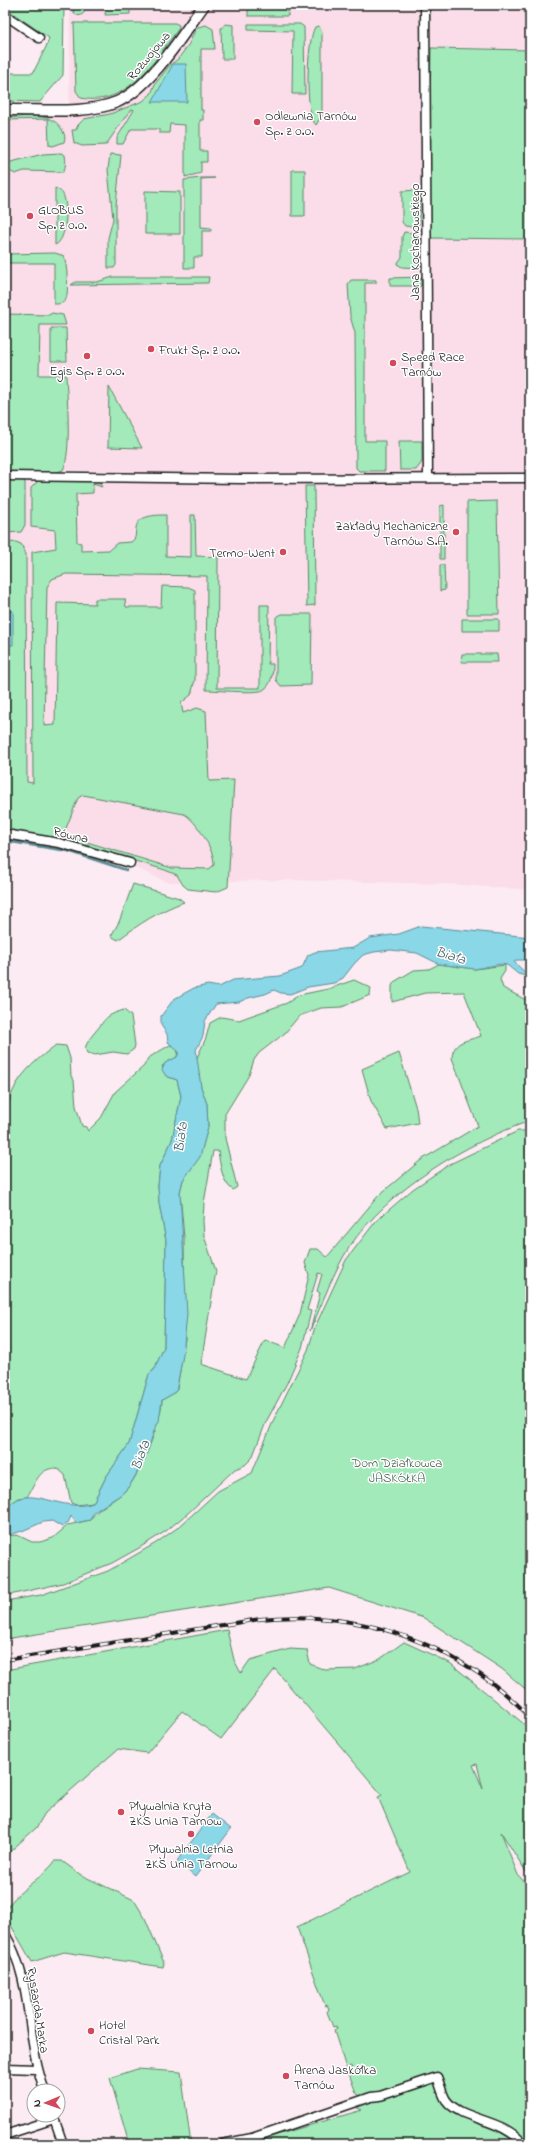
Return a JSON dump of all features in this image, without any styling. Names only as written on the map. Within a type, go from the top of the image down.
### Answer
[{"type":"street","name":"Rozwojowa","points":[[5,110],[88,109],[110,104],[127,96],[150,77],[204,5]]},
{"type":"street","name":"Jana Kochanowskiego","points":[[425,5],[428,478]]},
{"type":"street","points":[[5,15],[40,38]]},
{"type":"street","points":[[5,476],[242,479],[530,478]]},
{"type":"street","name":"Równa","points":[[5,834],[59,843],[130,863]]},
{"type":"street","name":"Ryszarda Marka","points":[[5,1934],[14,1949],[20,1964],[36,2069],[42,2083]]},
{"type":"street","points":[[5,2068],[36,2069]]},
{"type":"street","points":[[222,2144],[252,2138],[371,2097],[380,2096],[437,2077],[446,2100],[464,2112],[500,2125],[518,2138],[523,2144]]},
{"type":"street","points":[[5,2136],[39,2123]]},
{"type":"street","points":[[56,2123],[63,2144]]},
{"type":"shaded area","name":"Zakłady Mechaniczne Tarnów S.A.","points":[[70,5],[530,5],[530,890],[448,884],[286,880],[167,882],[136,868],[130,863],[87,850],[5,835],[5,480],[115,480],[114,471],[5,470],[5,117],[53,116],[69,109]]},
{"type":"green space","points":[[5,5],[64,5],[63,75],[40,102],[5,101],[5,73],[33,73],[49,38],[5,8]]},
{"type":"green space","points":[[77,5],[81,5],[83,6],[83,14],[77,15],[74,12],[74,8]]},
{"type":"green space","points":[[106,5],[130,5],[130,14],[105,15]]},
{"type":"green space","points":[[248,5],[288,5],[288,16],[248,16]]},
{"type":"green space","points":[[74,23],[175,23],[179,25],[179,28],[139,78],[112,96],[97,99],[81,98],[76,91]]},
{"type":"green space","points":[[226,24],[233,25],[233,59],[222,59],[221,28]]},
{"type":"green space","points":[[248,24],[300,24],[304,27],[305,94],[292,94],[293,31],[248,30]]},
{"type":"green space","points":[[206,25],[213,29],[215,49],[201,49],[201,110],[203,110],[203,120],[200,120],[200,151],[207,151],[207,162],[201,162],[201,173],[185,177],[185,125],[170,124],[169,133],[159,133],[159,129],[131,129],[123,144],[117,144],[117,138],[134,110],[133,109],[128,113],[106,145],[82,146],[74,143],[72,130],[76,130],[78,125],[84,119],[110,114],[143,101],[151,94],[155,84],[170,65],[178,59],[189,44],[195,30],[198,27]]},
{"type":"green space","points":[[319,26],[322,33],[322,115],[316,125],[312,118],[310,107],[308,77],[312,34],[315,27]]},
{"type":"green space","points":[[431,48],[530,50],[530,239],[428,238]]},
{"type":"green space","points":[[36,116],[50,119],[61,128],[65,138],[64,142],[53,146],[49,145],[48,119],[5,120],[5,118]]},
{"type":"green space","points":[[61,153],[65,155],[66,162],[63,172],[24,171],[15,174],[8,170],[8,166],[11,162],[43,154]]},
{"type":"green space","points":[[110,154],[121,155],[116,205],[116,265],[114,268],[108,268],[108,238],[113,219],[108,170]]},
{"type":"green space","points":[[292,170],[305,170],[305,216],[292,216]]},
{"type":"green space","points":[[215,178],[201,179],[201,227],[211,228],[211,231],[202,231],[202,257],[194,257],[194,268],[184,268],[184,180]]},
{"type":"green space","points":[[55,188],[61,191],[63,195],[66,208],[66,223],[62,237],[55,245]]},
{"type":"green space","points":[[420,190],[419,224],[414,227],[405,226],[402,222],[402,191]]},
{"type":"green space","points":[[145,191],[180,192],[180,234],[145,234]]},
{"type":"green space","points":[[404,232],[413,233],[419,236],[420,268],[402,267],[397,264],[402,257],[402,237]]},
{"type":"green space","points":[[55,253],[64,256],[67,271],[67,295],[64,302],[54,304],[54,263],[5,263],[5,254]]},
{"type":"green space","points":[[113,277],[209,277],[208,283],[71,285],[75,282],[97,282]]},
{"type":"green space","points":[[421,277],[421,286],[390,286],[390,278]]},
{"type":"green space","points":[[351,280],[376,280],[376,283],[365,283],[365,441],[385,441],[385,471],[359,471],[356,468],[355,333],[350,316],[348,284]]},
{"type":"green space","points":[[52,313],[63,315],[66,325],[40,325],[39,375],[66,375],[68,438],[66,462],[63,470],[57,472],[5,473],[5,314],[49,315]]},
{"type":"green space","points":[[51,328],[66,328],[67,361],[51,361]]},
{"type":"green space","points":[[109,387],[142,448],[108,447]]},
{"type":"green space","points":[[399,441],[422,441],[422,462],[416,470],[400,470]]},
{"type":"green space","points":[[5,479],[22,480],[25,482],[25,525],[21,532],[5,533]]},
{"type":"green space","points":[[39,480],[98,481],[102,487],[93,484],[93,493],[76,494],[77,542],[81,543],[81,551],[109,550],[117,543],[131,542],[135,537],[137,524],[140,520],[157,515],[166,515],[166,556],[191,557],[191,515],[195,515],[196,556],[218,557],[217,688],[260,688],[260,605],[269,605],[268,664],[273,664],[270,682],[266,688],[253,692],[206,690],[207,576],[66,574],[52,579],[47,587],[44,726],[55,725],[57,603],[95,604],[95,599],[125,599],[126,607],[161,607],[162,586],[188,587],[195,590],[195,680],[191,695],[181,703],[183,713],[197,708],[206,711],[209,781],[234,780],[228,887],[216,892],[188,889],[183,885],[177,875],[165,870],[70,841],[74,838],[172,868],[209,869],[214,865],[208,844],[199,829],[189,817],[184,814],[83,795],[78,798],[65,831],[59,838],[5,832],[5,543],[16,542],[21,544],[26,554],[27,782],[33,783],[32,552],[56,548],[55,530],[31,527],[31,488]]},
{"type":"green space","points":[[305,486],[314,486],[315,605],[307,606]]},
{"type":"green space","points":[[497,501],[499,614],[467,614],[467,502]]},
{"type":"green space","points":[[444,505],[444,559],[440,559],[440,506]]},
{"type":"green space","points":[[440,565],[444,565],[445,590],[440,591]]},
{"type":"green space","points":[[282,614],[312,614],[311,685],[281,686],[276,680],[276,617]]},
{"type":"green space","points":[[462,619],[499,619],[499,631],[462,631]]},
{"type":"green space","points":[[462,654],[497,654],[498,662],[461,662]]},
{"type":"green space","points":[[133,884],[179,898],[184,902],[166,909],[150,918],[118,940],[111,936],[119,922]]},
{"type":"green space","points":[[439,964],[475,969],[505,965],[505,971],[500,979],[503,988],[524,999],[530,1000],[530,1121],[506,1130],[455,1155],[407,1187],[385,1206],[366,1225],[344,1256],[333,1277],[310,1331],[320,1293],[317,1291],[322,1274],[318,1273],[307,1310],[311,1311],[302,1348],[287,1383],[266,1422],[252,1458],[245,1465],[235,1469],[188,1513],[166,1531],[112,1563],[63,1583],[5,1596],[5,1536],[17,1535],[32,1542],[40,1542],[53,1538],[68,1525],[90,1520],[101,1508],[125,1491],[137,1474],[149,1448],[161,1409],[162,1400],[176,1392],[185,1339],[184,1238],[180,1192],[183,1180],[200,1156],[208,1127],[207,1104],[201,1087],[196,1060],[206,1038],[210,1023],[221,1017],[239,1020],[287,1003],[299,995],[328,989],[354,980],[371,988],[370,995],[342,1007],[321,1008],[299,1016],[285,1033],[259,1053],[254,1060],[249,1075],[225,1114],[225,1138],[237,1187],[233,1190],[226,1183],[224,1178],[218,1151],[213,1151],[204,1203],[203,1221],[204,1236],[216,1271],[201,1364],[246,1379],[265,1340],[285,1348],[300,1314],[309,1275],[305,1263],[310,1249],[318,1249],[327,1257],[379,1195],[421,1160],[478,1126],[452,1058],[453,1052],[458,1044],[481,1036],[464,992],[425,993],[392,1002],[392,986],[394,982],[414,970],[429,969]]},
{"type":"green space","points":[[124,1010],[131,1016],[135,1045],[134,1049],[127,1054],[113,1052],[95,1055],[87,1053],[85,1048],[87,1043],[104,1020],[113,1014]]},
{"type":"green space","points":[[56,1045],[66,1046],[70,1058],[71,1076],[74,1080],[76,1106],[82,1126],[86,1127],[88,1131],[101,1118],[115,1092],[144,1066],[148,1058],[170,1045],[178,1049],[177,1057],[162,1066],[166,1076],[177,1080],[181,1096],[172,1140],[160,1166],[158,1186],[159,1203],[166,1241],[164,1347],[154,1370],[149,1374],[129,1444],[106,1477],[93,1503],[76,1505],[71,1503],[65,1475],[57,1468],[42,1473],[38,1477],[27,1497],[19,1498],[5,1508],[5,1115],[16,1084],[21,1077],[37,1060]]},
{"type":"green space","points":[[399,1053],[416,1108],[418,1123],[387,1129],[371,1101],[362,1069]]},
{"type":"green space","name":"Dom Działkowca JASKÓŁKA","points":[[518,1131],[530,1131],[530,1693],[502,1669],[424,1618],[329,1588],[5,1639],[5,1601],[41,1595],[108,1571],[156,1543],[180,1526],[218,1491],[252,1473],[274,1419],[308,1350],[315,1327],[346,1260],[376,1221],[413,1189],[450,1164]]},
{"type":"green space","points":[[227,1630],[234,1660],[241,1673],[250,1660],[290,1649],[307,1650],[310,1664],[325,1670],[355,1669],[380,1659],[404,1642],[450,1663],[530,1729],[530,1878],[501,1832],[518,1875],[530,1888],[530,2144],[246,2144],[362,2110],[353,2106],[362,2097],[356,2093],[348,2071],[352,2069],[351,2066],[346,2068],[334,2031],[337,2029],[336,2026],[333,2027],[327,2012],[329,2009],[327,2005],[325,2006],[297,1927],[410,1872],[378,1797],[382,1795],[275,1669],[221,1739],[182,1711],[147,1753],[118,1749],[45,1813],[36,1828],[5,1856],[5,1670]],"holes":[[[477,1764],[483,1789],[473,1765]]]},
{"type":"green space","points":[[55,1861],[62,1861],[81,1875],[134,1900],[145,1918],[164,1963],[163,1967],[64,1952],[32,1962],[5,1915],[7,1908],[18,1894]]},
{"type":"green space","points":[[137,2069],[181,2072],[191,2144],[129,2144],[110,2078]]},
{"type":"water","points":[[173,64],[186,64],[187,102],[152,102]]},
{"type":"water","points":[[5,611],[13,611],[13,645],[5,645]]},
{"type":"water","name":"Biała","points":[[421,926],[530,937],[530,960],[517,960],[514,962],[530,977],[518,974],[507,965],[501,964],[475,969],[439,964],[417,953],[391,950],[363,955],[343,978],[334,983],[308,987],[290,994],[281,993],[274,990],[239,1002],[216,1004],[205,1021],[203,1036],[196,1050],[201,1087],[207,1104],[208,1127],[200,1157],[183,1180],[180,1192],[187,1314],[183,1355],[176,1392],[162,1400],[159,1421],[155,1428],[145,1459],[130,1485],[122,1494],[94,1512],[90,1520],[76,1523],[71,1516],[68,1523],[62,1527],[52,1521],[43,1522],[5,1536],[5,1508],[19,1499],[29,1497],[74,1505],[93,1503],[106,1477],[129,1444],[149,1374],[154,1370],[164,1347],[166,1241],[159,1203],[158,1186],[160,1166],[172,1140],[181,1096],[177,1080],[166,1076],[162,1070],[165,1063],[177,1057],[179,1052],[168,1042],[167,1034],[161,1025],[161,1016],[174,999],[194,988],[208,985],[219,987],[233,980],[280,976],[302,968],[308,955],[315,952],[353,948],[370,938],[399,934]]},
{"type":"water","points":[[212,1814],[231,1829],[195,1877],[177,1861]]},
{"type":"waterway","points":[[5,841],[68,851],[126,870]]},
{"type":"railway","points":[[5,1660],[260,1619],[298,1617],[335,1620],[371,1626],[407,1637],[440,1651],[472,1669],[502,1691],[530,1717]]},
{"type":"place","name":"Odlewnia Tarnów Sp. z o.o.","points":[[257,122]]},
{"type":"place","name":"GLOBUS Sp. z o.o.","points":[[30,216]]},
{"type":"place","name":"Frukt Sp. z o.o.","points":[[151,349]]},
{"type":"place","name":"Egis Sp. z o.o.","points":[[87,356]]},
{"type":"place","name":"Speed Race Tarnów","points":[[393,363]]},
{"type":"place","name":"Zakłady Mechaniczne Tarnów S.A.","points":[[456,532]]},
{"type":"place","name":"Termo-Went","points":[[283,552]]},
{"type":"place","name":"Pływalnia Kryta ZKS Unia Tarnow","points":[[121,1812]]},
{"type":"place","name":"Pływalnia Letnia ZKS Unia Tarnow","points":[[191,1834]]},
{"type":"place","name":"Hotel Cristal Park","points":[[91,2031]]},
{"type":"place","name":"Arena Jaskółka Tarnów","points":[[286,2076]]}]
